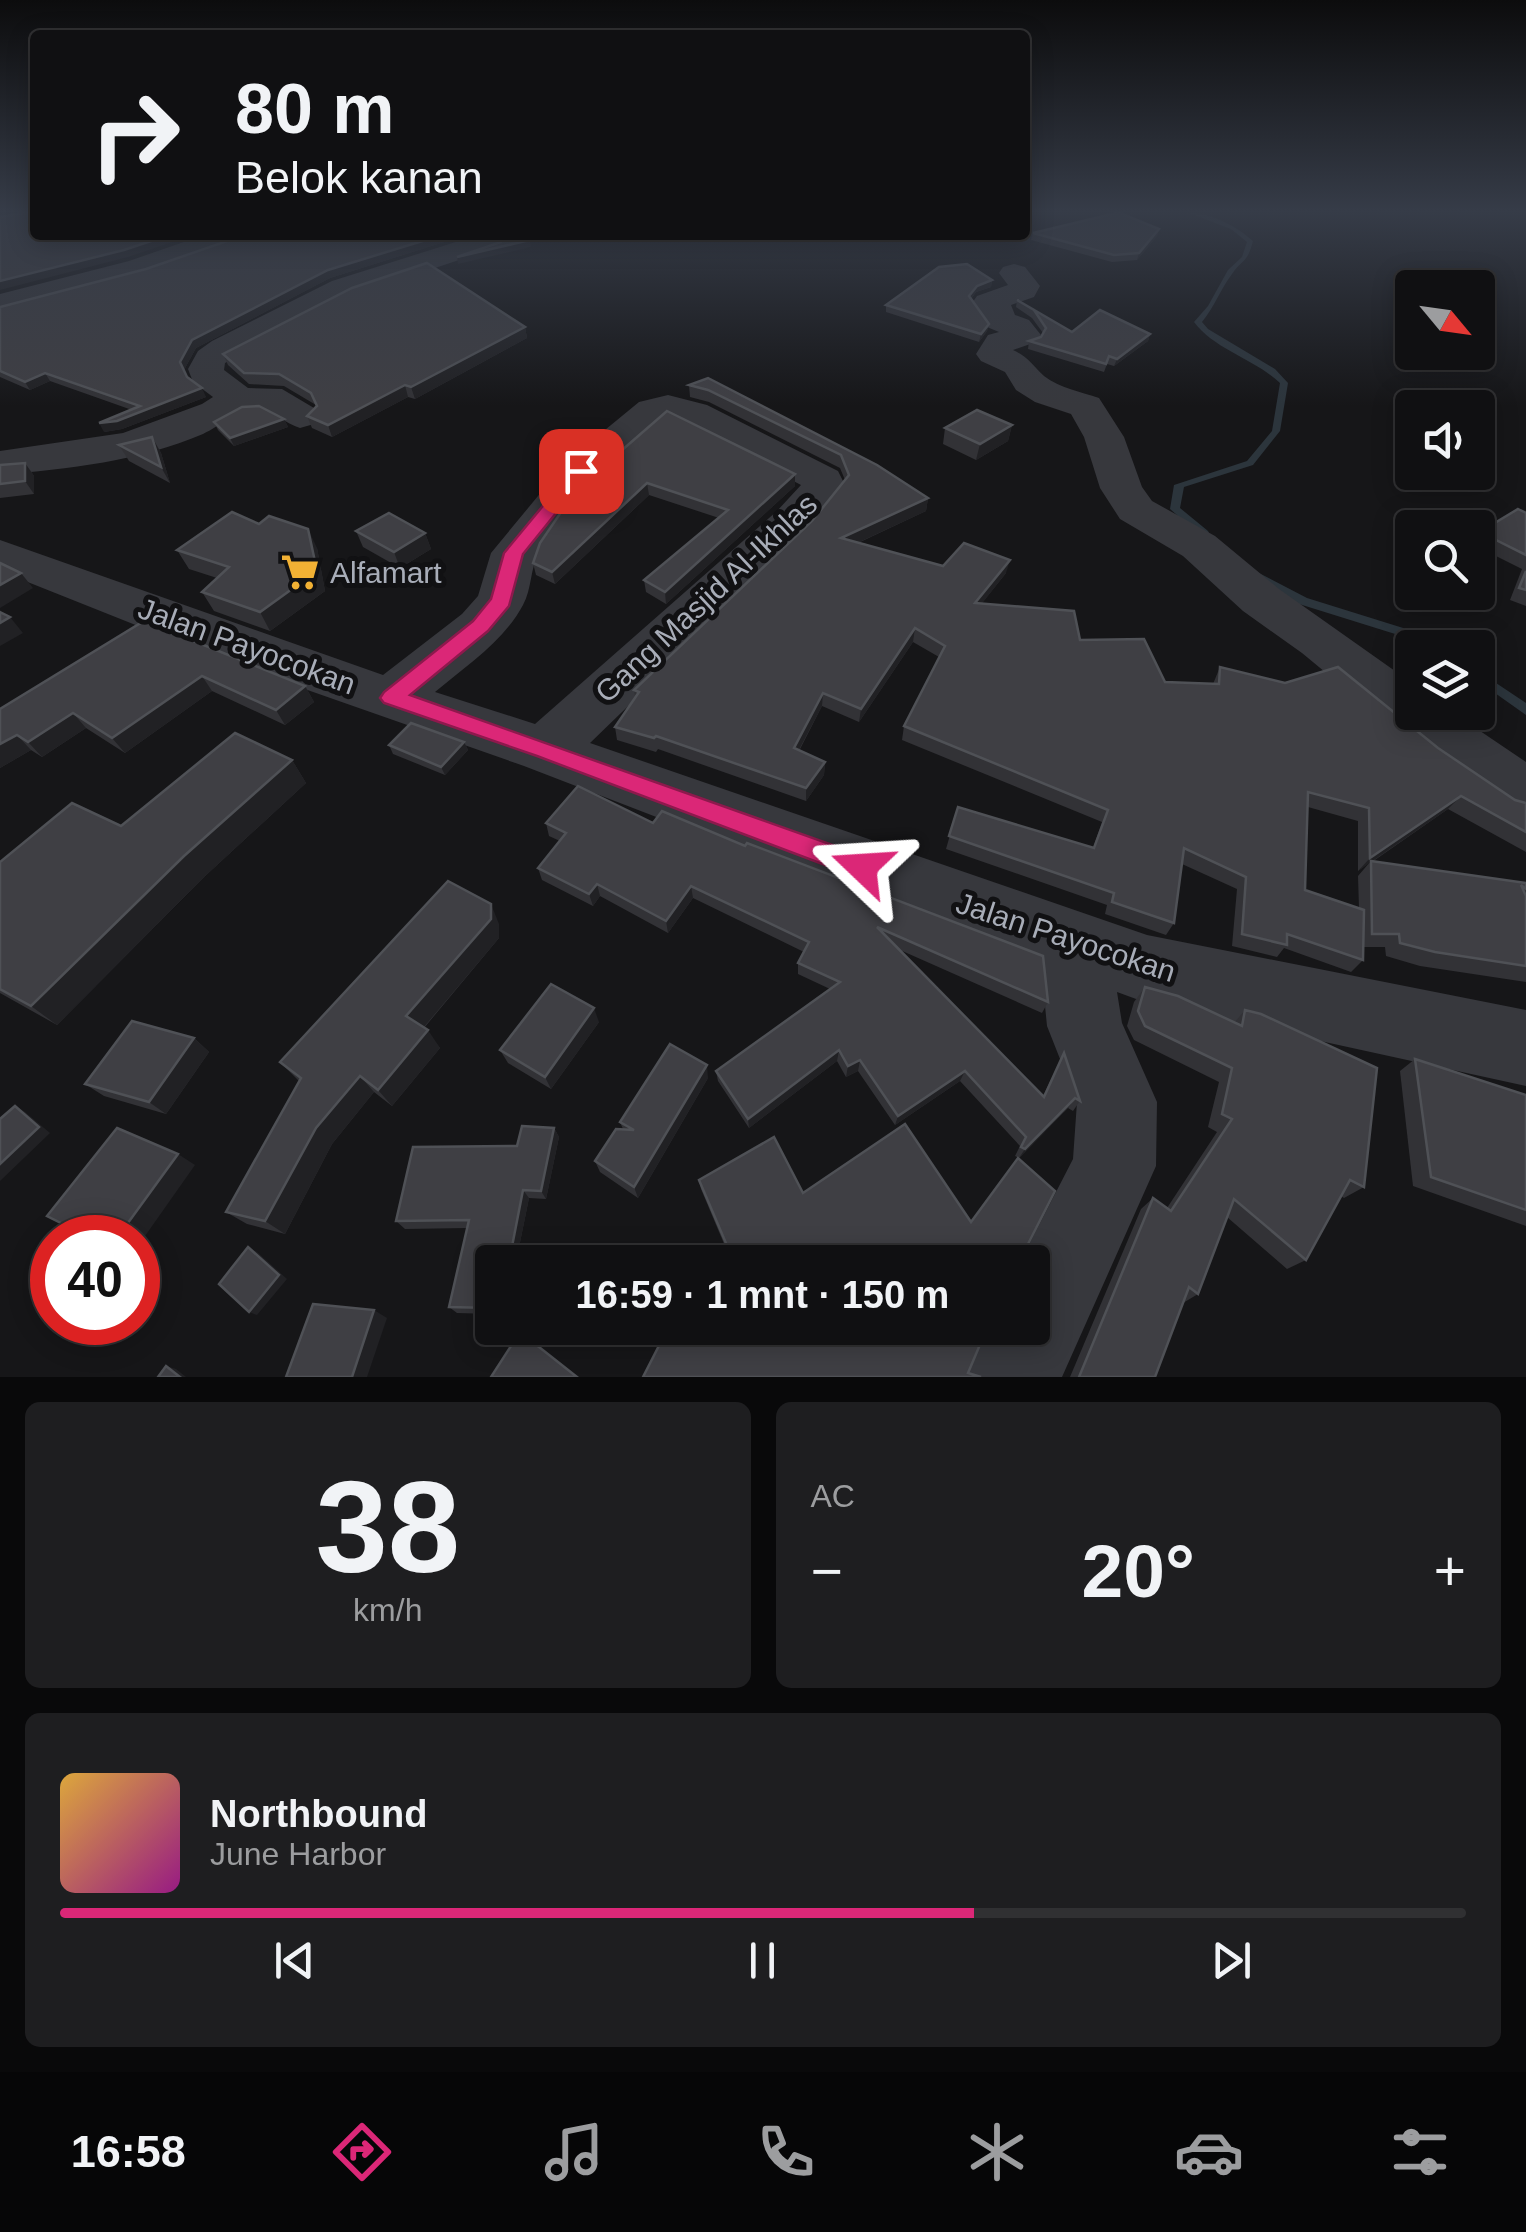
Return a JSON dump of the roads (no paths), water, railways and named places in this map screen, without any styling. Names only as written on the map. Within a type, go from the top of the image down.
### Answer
[{"type":"street","points":[[0,304],[103,277]]},
{"type":"street","points":[[234,400],[206,374],[209,358],[343,288],[376,277]]},
{"type":"street","points":[[1018,277],[1025,286],[1023,290],[988,303],[998,309],[999,320],[1017,326],[1024,335],[1000,342],[993,354],[1018,366],[1029,382],[1048,394],[1086,406],[1104,438],[1121,488],[1136,510],[1198,546],[1261,600],[1320,640],[1450,742],[1526,793]]},
{"type":"street","points":[[0,464],[134,444],[234,400],[269,397],[300,416]]},
{"type":"street","name":"Gang Masjid Al-Ikhlas","points":[[392,698],[480,626],[501,601],[514,553],[581,471],[652,410],[668,406],[692,412],[823,480],[824,485],[793,521],[546,750]]},
{"type":"street","name":"Jalan Payocokan","points":[[0,554],[256,652],[546,750],[1148,969],[1526,1048]]},
{"type":"street","points":[[1012,1377],[1114,1166],[1117,1102],[1085,1026],[1074,945]]},
{"type":"waterway","points":[[1204,533],[1175,509],[1179,485],[1250,463],[1276,431],[1284,383],[1272,371],[1205,331],[1198,322],[1227,277]]},
{"type":"waterway","points":[[1259,576],[1303,601],[1396,630]]},
{"type":"waterway","points":[[1495,687],[1526,710]]},
{"type":"place","name":"Alfamart","points":[[300,572]]}]
